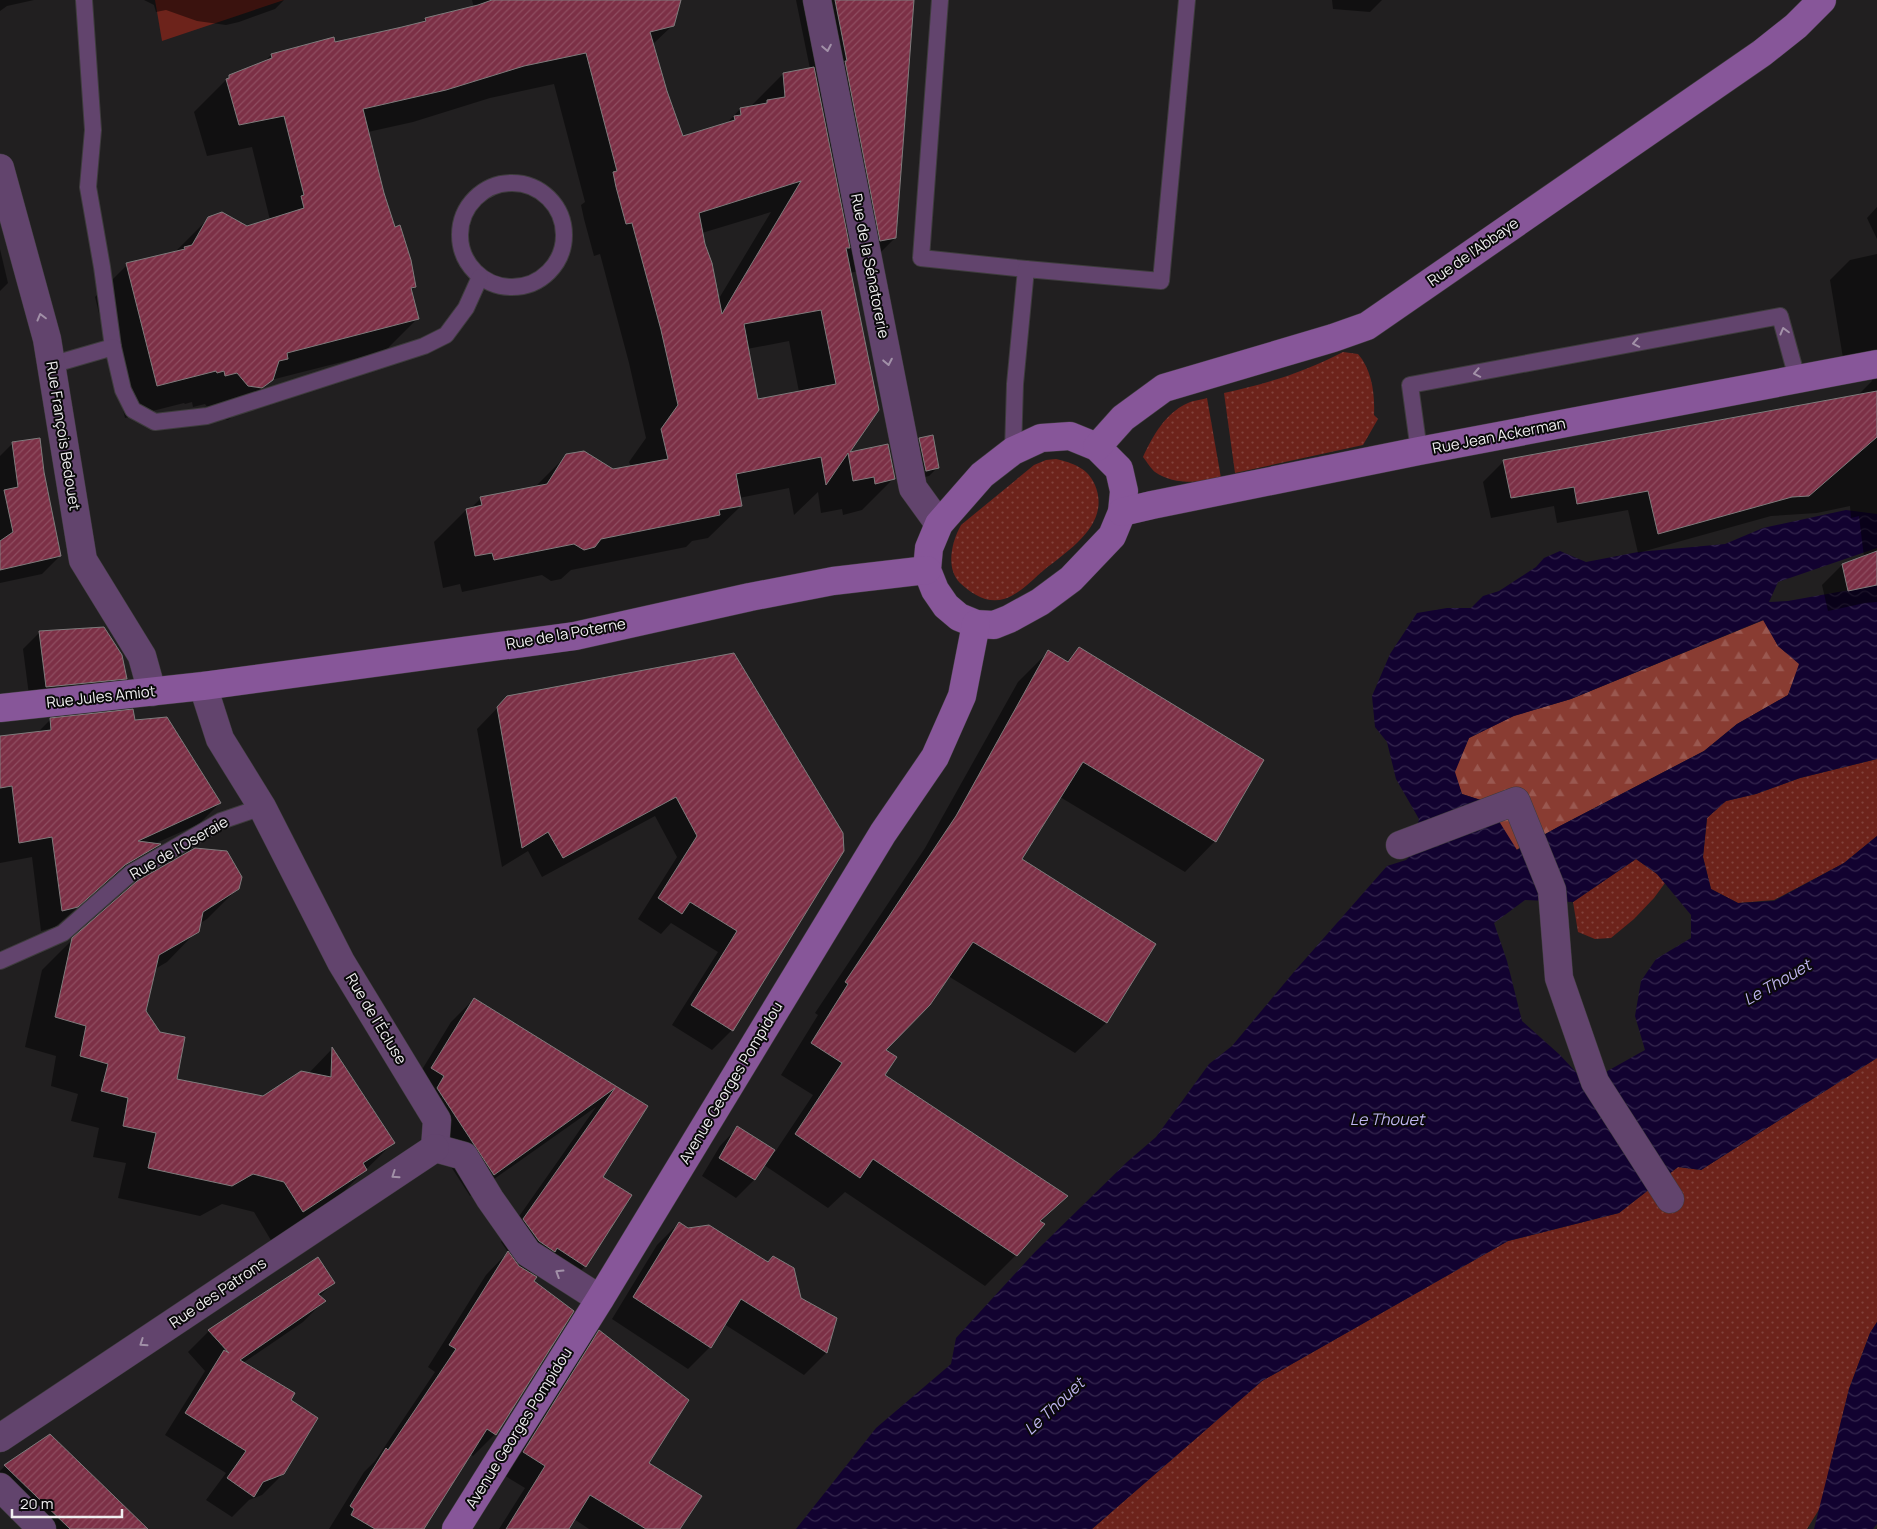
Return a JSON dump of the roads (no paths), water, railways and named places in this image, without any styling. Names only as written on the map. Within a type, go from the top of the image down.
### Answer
[{"type":"main road","name":"Rue de l'Abbaye","points":[[1096,447],[1123,418],[1164,388],[1333,338],[1367,326],[1762,53],[1796,26],[1822,0]]},
{"type":"main road","name":"Rue Jean Ackerman","points":[[1122,512],[1419,451],[1877,364]]},
{"type":"main road","points":[[1070,436],[1096,447],[1119,469],[1124,491],[1122,512],[1112,536],[1071,579],[1040,602],[1009,619],[994,625],[976,624],[960,617],[946,606],[935,590],[927,570],[929,548],[939,524],[982,475],[1013,451],[1040,438],[1070,436]]},
{"type":"main road","name":"Rue de la Poterne","points":[[203,686],[575,636],[750,597],[834,581],[927,570]]},
{"type":"main road","name":"Avenue Georges Pompidou","points":[[456,1529],[600,1299],[883,833],[936,757],[962,696],[976,624]]},
{"type":"main road","name":"Rue Jules Amiot","points":[[0,708],[203,686]]},
{"type":"street","name":"Rue de la Sénatorerie","points":[[817,0],[913,488],[939,524]]},
{"type":"street","name":"Rue François Bedouet","points":[[0,168],[47,339],[83,560],[142,656],[152,692]]},
{"type":"street","name":"Rue de l'Écluse","points":[[203,686],[220,739],[262,807],[341,962],[437,1120],[435,1148]]},
{"type":"street","points":[[1400,845],[1516,801],[1552,890],[1559,978],[1595,1082],[1670,1199]]},
{"type":"street","points":[[435,1148],[464,1156],[490,1199],[528,1253],[600,1299]]},
{"type":"street","name":"Rue des Patrons","points":[[0,1438],[435,1148]]},
{"type":"street","points":[[0,1487],[42,1529]]},
{"type":"lane","points":[[84,0],[93,130],[88,187],[113,347],[123,390],[133,410],[156,422],[207,416],[424,346],[446,335],[466,308],[480,277]]},
{"type":"lane","points":[[940,0],[921,258],[1160,281],[1186,0]]},
{"type":"lane","points":[[518,183],[535,188],[548,197],[558,211],[564,228],[564,245],[557,262],[546,276],[531,284],[514,288],[496,285],[480,277],[468,264],[461,248],[460,231],[464,215],[473,200],[486,190],[502,184],[518,183]]},
{"type":"lane","points":[[1013,451],[1015,384],[1026,269]]},
{"type":"lane","points":[[1419,451],[1410,385],[1780,316],[1797,378]]},
{"type":"lane","points":[[51,364],[113,347]]},
{"type":"lane","name":"Rue de l'Oseraie","points":[[0,961],[63,933],[131,873],[221,821],[262,807]]},
{"type":"water","name":"Le Thouet","points":[[1846,510],[1877,514],[1877,548],[1778,582],[1769,602],[1788,601],[1877,585],[1877,759],[1800,778],[1756,794],[1726,801],[1707,818],[1703,857],[1711,889],[1738,903],[1774,901],[1844,863],[1877,836],[1877,1058],[1701,1170],[1678,1167],[1619,1213],[1508,1241],[1262,1381],[1092,1529],[796,1529],[876,1428],[951,1364],[956,1338],[1035,1252],[1127,1162],[1156,1137],[1209,1064],[1232,1046],[1387,866],[1406,860],[1420,846],[1416,831],[1419,819],[1396,779],[1387,742],[1375,727],[1372,696],[1390,654],[1417,613],[1447,608],[1471,608],[1483,596],[1499,591],[1536,567],[1544,558],[1560,551],[1586,562],[1638,552],[1725,544],[1763,528]],"holes":[[[1763,620],[1778,646],[1799,664],[1788,695],[1737,724],[1704,751],[1517,850],[1487,802],[1462,794],[1455,772],[1469,738],[1514,716],[1571,699]],[[1636,859],[1657,874],[1691,915],[1691,938],[1656,959],[1641,981],[1635,1016],[1645,1050],[1586,1083],[1560,1055],[1522,1021],[1507,961],[1494,923],[1525,900],[1573,902]]]},
{"type":"water","points":[[1877,1322],[1877,1524],[1873,1529],[1814,1529],[1849,1389],[1870,1333]]}]
